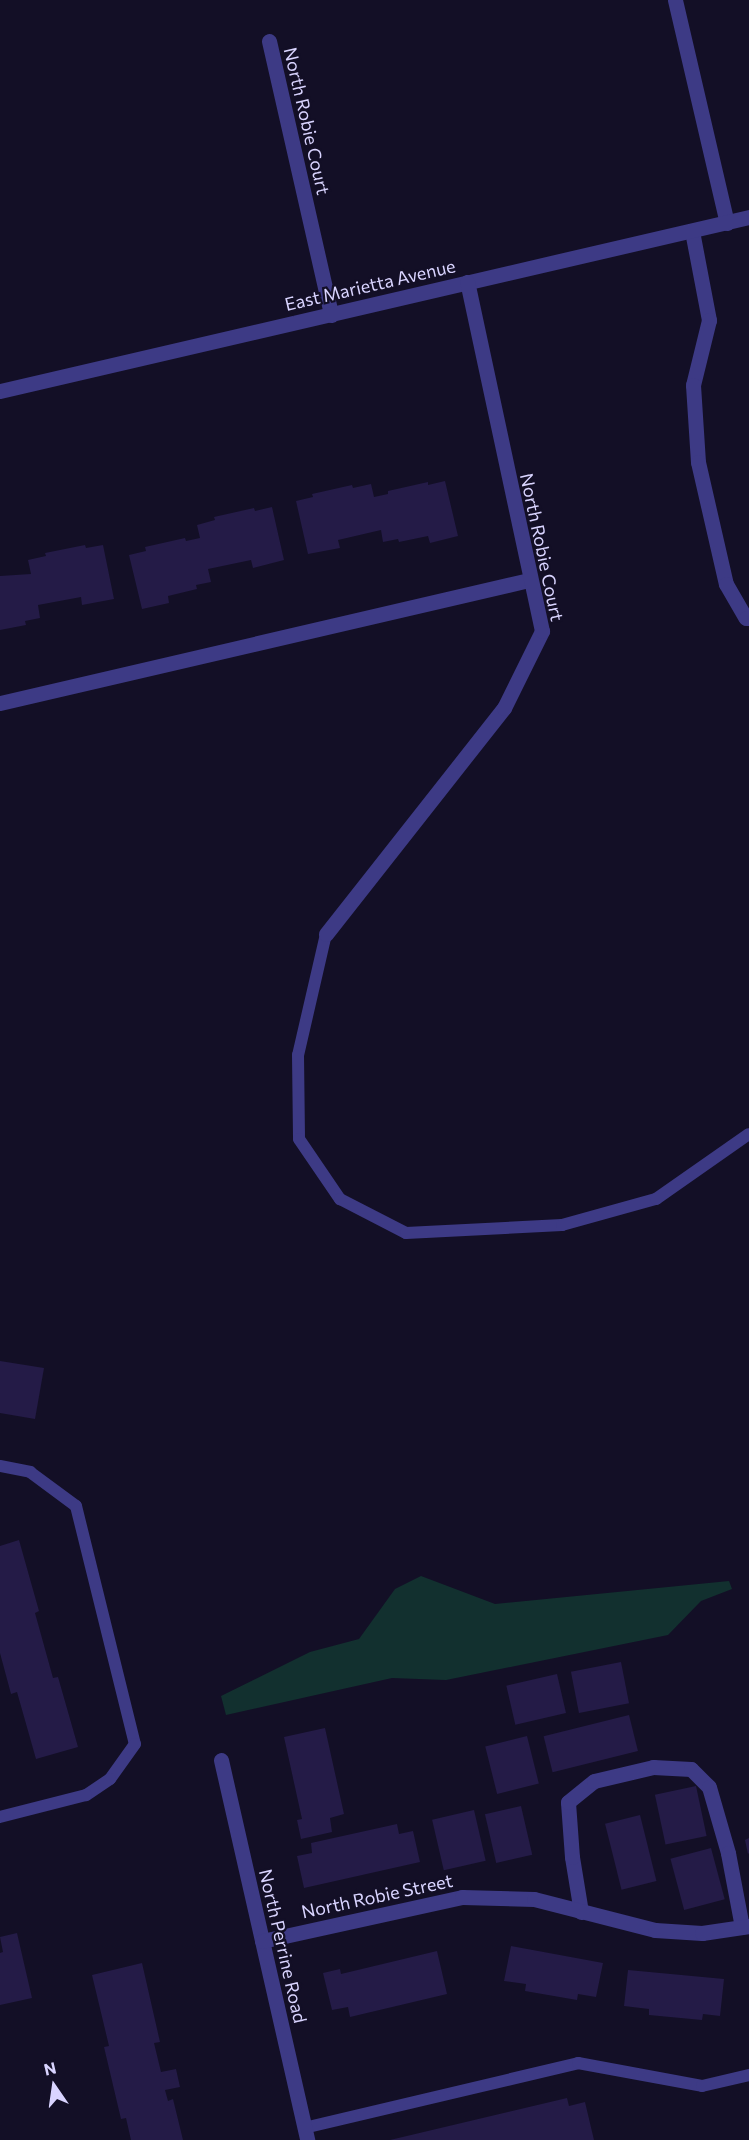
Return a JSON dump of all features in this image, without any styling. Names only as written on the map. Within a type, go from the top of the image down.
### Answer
[{"type":"street","points":[[675,0],[727,223]]},
{"type":"street","name":"North Robie Court","points":[[269,41],[331,315]]},
{"type":"street","name":"East Marietta Avenue","points":[[0,391],[749,217]]},
{"type":"street","points":[[692,231],[709,320],[693,385],[698,462],[726,584],[746,618],[749,618]]},
{"type":"street","name":"North Robie Court","points":[[326,934],[504,708],[542,631],[529,580],[467,282]]},
{"type":"street","points":[[0,703],[529,580]]},
{"type":"street","name":"North Perrine Road","points":[[221,1760],[305,2134]]},
{"type":"street","points":[[581,1912],[572,1857],[568,1802],[594,1781],[653,1767],[691,1769],[709,1787],[728,1853],[745,1926]]},
{"type":"street","name":"North Robie Street","points":[[262,1941],[462,1898],[534,1899],[655,1930],[702,1933],[745,1926]]},
{"type":"lane","points":[[326,934],[298,1055],[299,1139],[340,1199],[406,1233],[562,1225],[645,1202],[656,1198],[749,1134]]},
{"type":"lane","points":[[0,1466],[30,1472],[76,1506],[135,1744],[110,1779],[86,1795],[0,1817]]},
{"type":"lane","points":[[305,2134],[578,2063],[702,2086],[749,2075]]},
{"type":"green space","points":[[421,1576],[495,1604],[729,1581],[732,1589],[701,1601],[668,1635],[446,1680],[392,1678],[226,1715],[221,1696],[310,1652],[359,1639],[395,1589]]},
{"type":"building","points":[[445,481],[458,536],[430,543],[428,536],[399,542],[398,539],[383,542],[381,530],[338,540],[340,548],[308,554],[296,501],[313,497],[312,494],[352,485],[353,488],[371,484],[374,497],[388,494],[388,491],[428,482],[428,485]]},
{"type":"building","points":[[272,507],[284,560],[253,568],[251,560],[208,569],[211,582],[196,585],[197,589],[168,596],[169,603],[142,609],[129,555],[146,551],[145,547],[185,538],[186,541],[200,538],[197,525],[215,520],[214,517],[254,508],[255,511]]},
{"type":"building","points":[[85,545],[86,548],[103,545],[114,599],[82,605],[81,597],[38,605],[40,618],[25,621],[26,625],[0,630],[0,576],[31,574],[28,560],[46,556],[45,553]]},
{"type":"building","points":[[0,1361],[44,1368],[35,1419],[0,1413]]},
{"type":"building","points":[[19,1540],[39,1611],[35,1613],[53,1678],[58,1677],[78,1747],[36,1759],[17,1692],[11,1694],[0,1653],[0,1546]]},
{"type":"building","points":[[621,1662],[629,1703],[579,1713],[571,1672]]},
{"type":"building","points":[[557,1674],[566,1713],[515,1725],[506,1686]]},
{"type":"building","points":[[629,1715],[638,1751],[553,1772],[544,1736]]},
{"type":"building","points":[[325,1728],[344,1814],[330,1818],[332,1832],[301,1839],[297,1820],[302,1819],[284,1737]]},
{"type":"building","points":[[527,1736],[539,1784],[497,1794],[485,1746]]},
{"type":"building","points":[[696,1786],[707,1836],[666,1845],[655,1795]]},
{"type":"building","points":[[521,1806],[532,1855],[496,1863],[485,1814]]},
{"type":"building","points":[[474,1810],[486,1861],[444,1870],[432,1820]]},
{"type":"building","points":[[640,1815],[656,1881],[622,1890],[605,1824]]},
{"type":"building","points":[[397,1824],[399,1834],[413,1831],[420,1862],[304,1888],[297,1856],[312,1853],[311,1843]]},
{"type":"building","points":[[749,1838],[749,1853],[748,1854],[745,1840]]},
{"type":"building","points":[[711,1848],[725,1899],[684,1910],[670,1859]]},
{"type":"building","points":[[17,1933],[32,1998],[0,2005],[0,1953],[3,1952],[0,1937]]},
{"type":"building","points":[[511,1946],[603,1963],[596,1997],[578,1994],[577,2000],[525,1991],[526,1984],[504,1981]]},
{"type":"building","points":[[437,1951],[447,1994],[350,2017],[348,2007],[332,2010],[323,1973],[340,1969],[341,1974]]},
{"type":"building","points":[[142,1963],[160,2042],[154,2043],[161,2072],[176,2069],[180,2087],[165,2090],[168,2101],[173,2099],[183,2140],[131,2140],[126,2118],[121,2119],[104,2047],[109,2046],[92,1975]]},
{"type":"building","points":[[628,1970],[724,1979],[720,2016],[703,2014],[702,2020],[649,2015],[649,2009],[624,2006]]},
{"type":"building","points":[[567,2098],[569,2106],[585,2102],[594,2140],[390,2140]]}]
